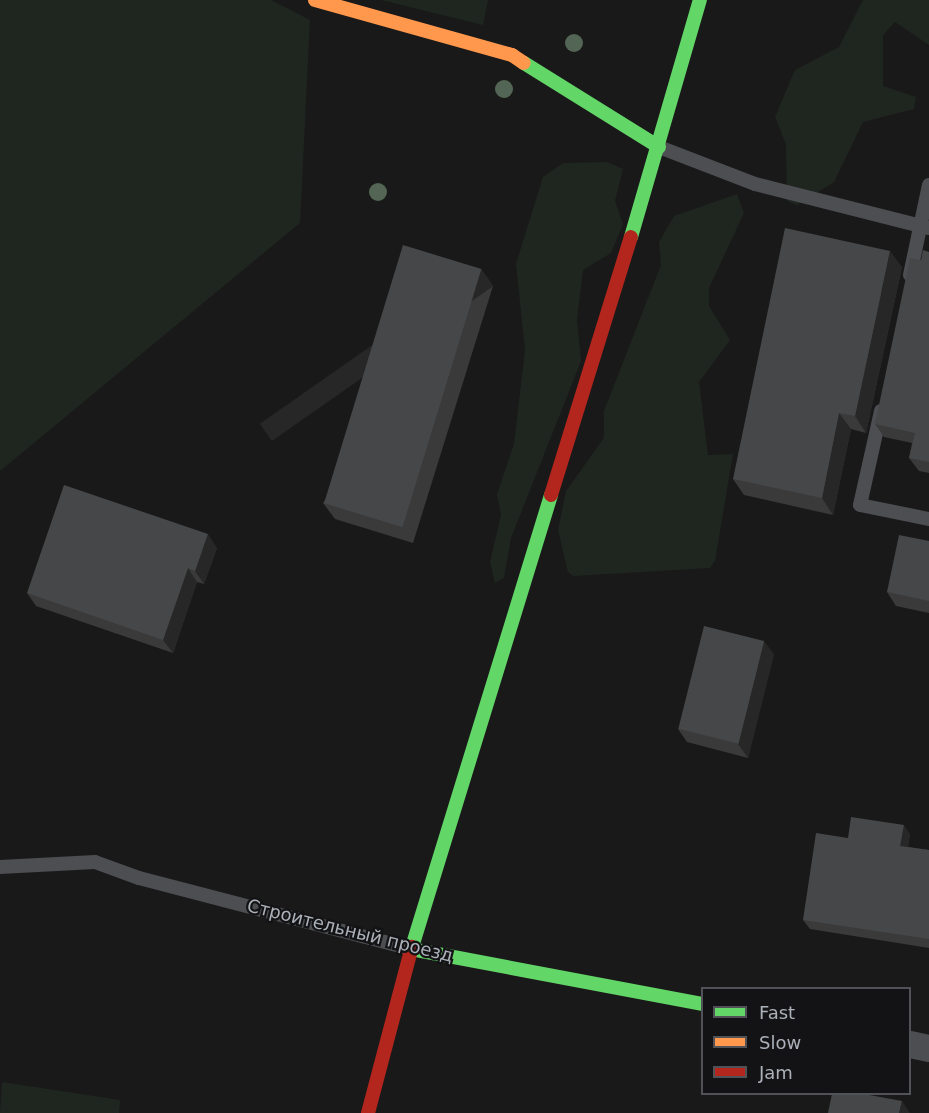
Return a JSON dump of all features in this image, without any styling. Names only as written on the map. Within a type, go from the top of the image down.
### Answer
[{"type":"street","points":[[315,0],[513,55],[659,147]]},
{"type":"street","points":[[368,1113],[411,949],[659,147],[700,0]]},
{"type":"street","name":"Строительный проезд","points":[[411,949],[701,1004]]},
{"type":"street","points":[[911,1044],[929,1048]]},
{"type":"lane","points":[[659,147],[755,184],[925,227]]},
{"type":"lane","points":[[908,285],[925,227],[929,185]]},
{"type":"lane","points":[[883,400],[860,505],[929,519]]},
{"type":"lane","name":"Строительный проезд","points":[[0,867],[95,862],[139,878],[411,949]]},
{"type":"shaded area","points":[[0,0],[271,0],[310,20],[300,223],[0,471]]},
{"type":"shaded area","points":[[381,0],[488,0],[483,25]]},
{"type":"shaded area","points":[[863,0],[929,0],[929,45],[895,22],[883,35],[883,86],[916,97],[914,109],[863,122],[834,182],[797,205],[787,201],[786,144],[775,117],[795,70],[839,47]]},
{"type":"shaded area","points":[[607,162],[623,169],[615,201],[623,224],[611,253],[583,270],[577,320],[581,361],[511,538],[504,578],[495,583],[490,562],[501,515],[497,494],[514,444],[525,350],[516,264],[543,177],[563,163]]},
{"type":"shaded area","points":[[737,194],[744,213],[709,288],[709,306],[730,340],[699,382],[708,455],[733,454],[715,561],[710,568],[573,576],[568,572],[558,530],[566,491],[604,438],[604,411],[661,265],[659,242],[674,216]]},
{"type":"shaded area","points":[[2,1082],[120,1100],[119,1113],[0,1113]]},
{"type":"building","points":[[785,228],[890,251],[855,416],[839,413],[822,498],[733,479]]},
{"type":"building","points":[[403,245],[481,269],[402,527],[324,503]]},
{"type":"building","points":[[923,250],[929,252],[929,462],[909,458],[915,433],[875,424],[910,258],[921,260]]},
{"type":"building","points":[[64,485],[208,534],[195,571],[188,568],[163,640],[27,593]]},
{"type":"building","points":[[899,535],[929,541],[929,601],[887,592]]},
{"type":"building","points":[[704,626],[764,641],[739,744],[678,729]]},
{"type":"building","points":[[851,817],[904,825],[900,846],[929,850],[929,939],[803,920],[816,833],[848,838]]},
{"type":"building","points":[[832,1095],[869,1095],[902,1101],[899,1113],[828,1113]]},
{"type":"traffic: fast","points":[[631,237],[700,0]]},
{"type":"traffic: fast","points":[[524,63],[659,147]]},
{"type":"traffic: fast","points":[[412,947],[551,495]]},
{"type":"traffic: fast","points":[[411,949],[701,1004]]},
{"type":"traffic: slow","points":[[315,0],[512,55],[524,63]]},
{"type":"traffic: jam","points":[[551,495],[631,237]]},
{"type":"traffic: jam","points":[[368,1113],[412,947]]}]
